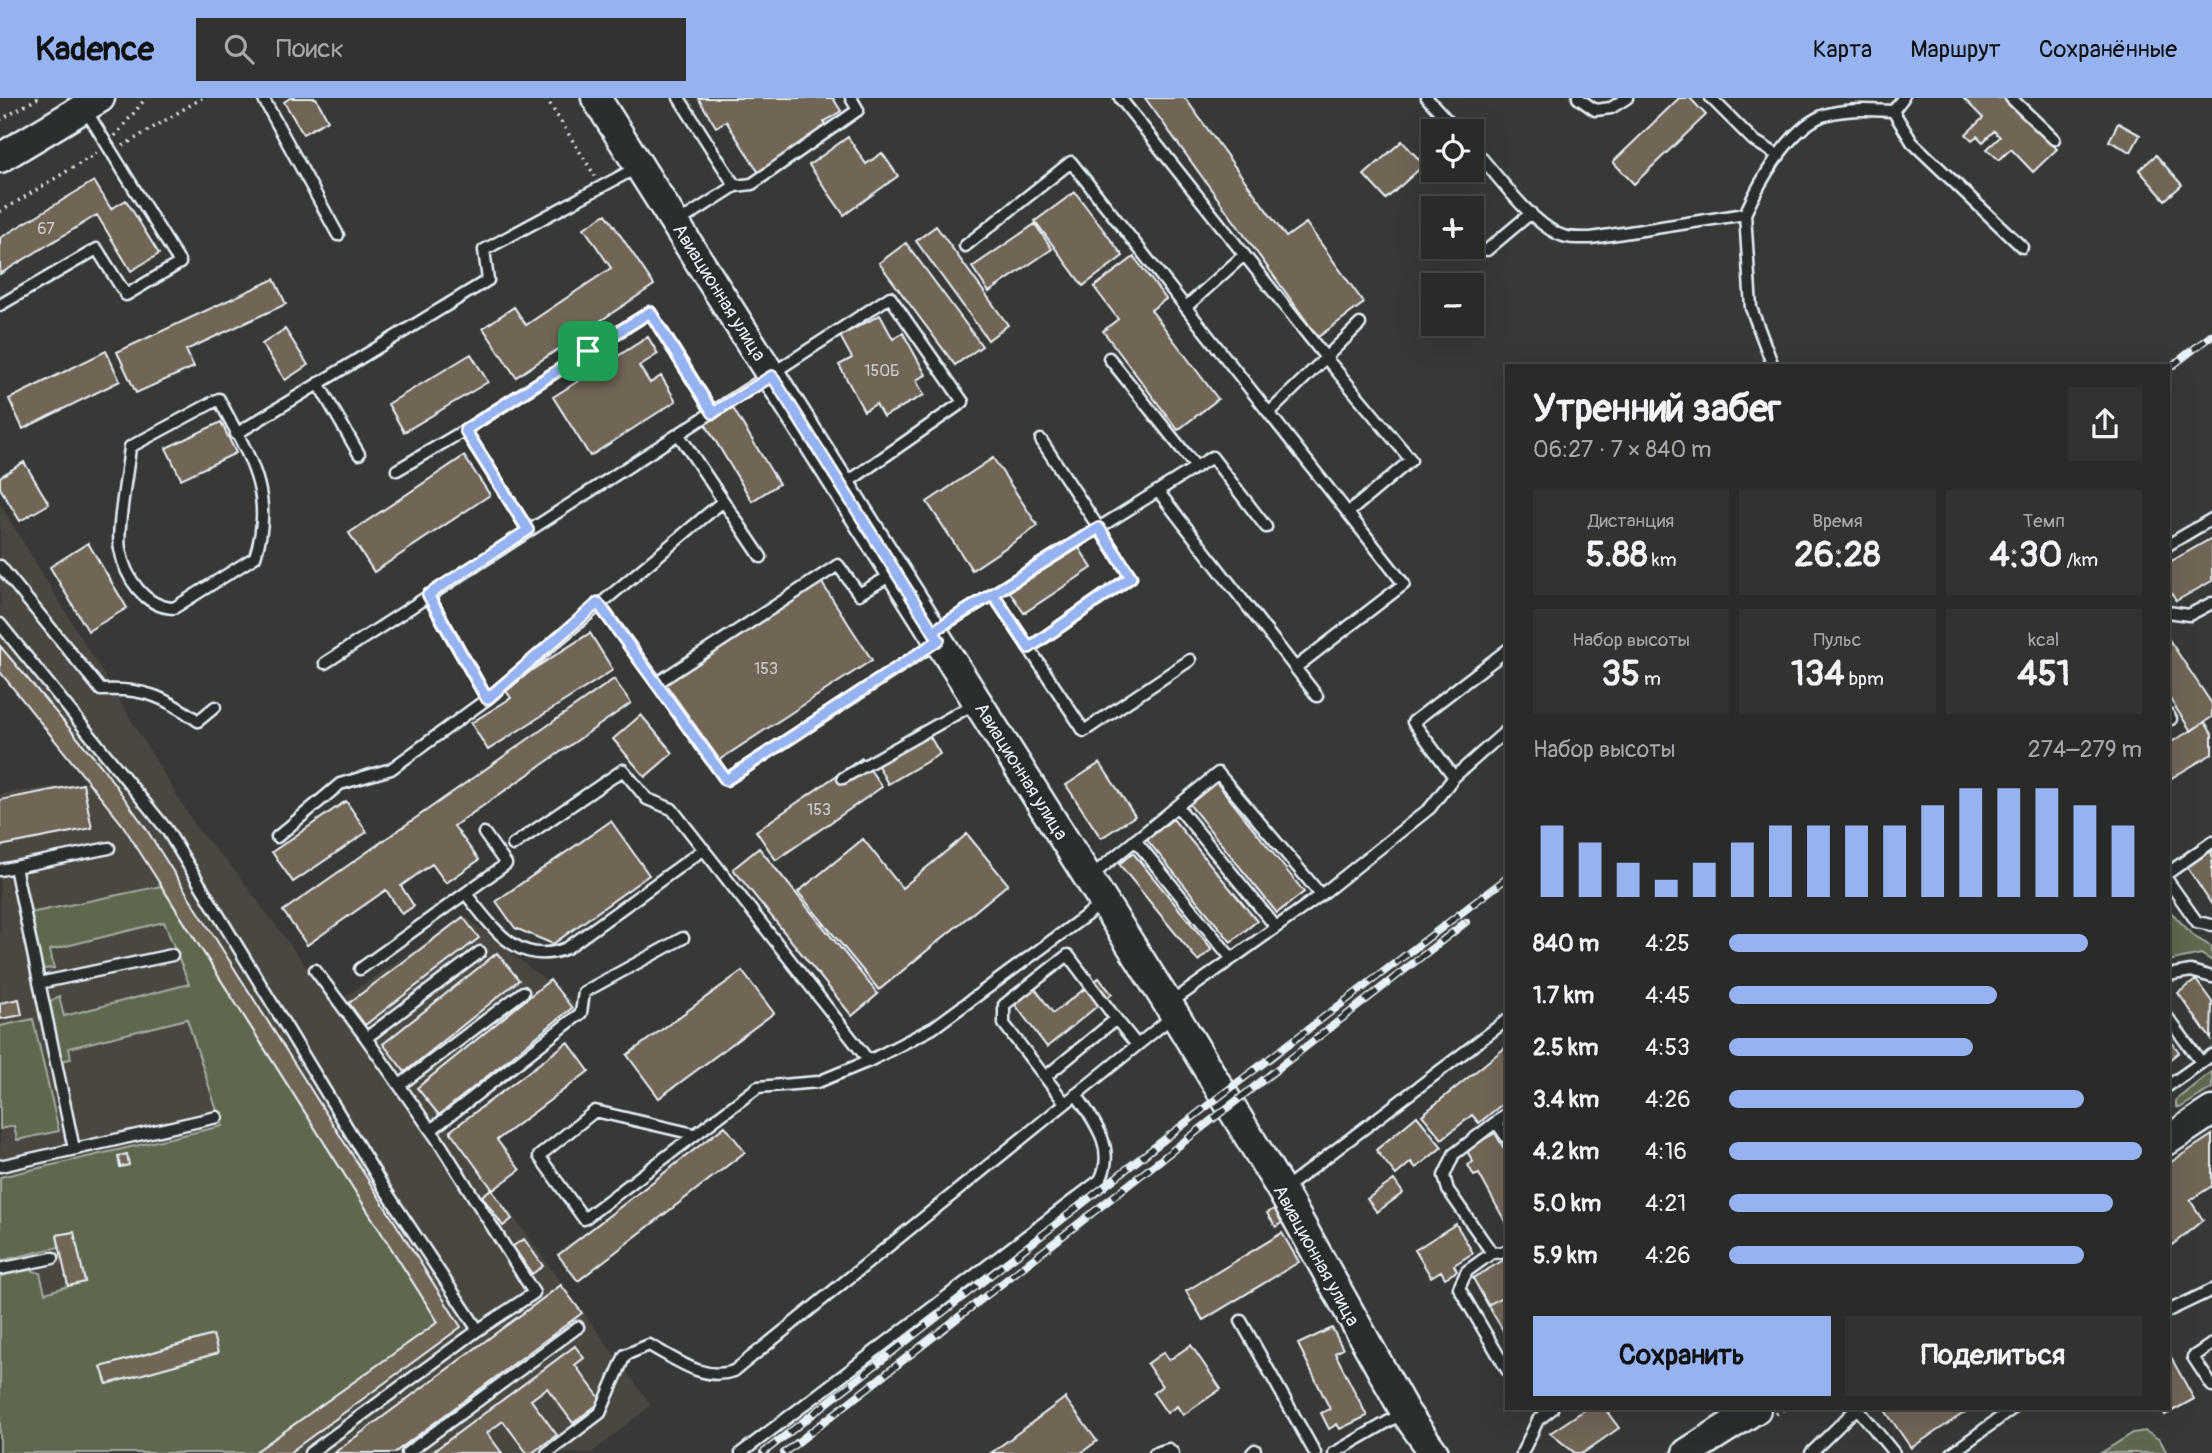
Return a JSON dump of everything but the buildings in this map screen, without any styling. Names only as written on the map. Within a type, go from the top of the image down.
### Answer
[{"type":"main road","name":"Авиационная улица","points":[[596,98],[1171,1010],[1282,1191],[1405,1412],[1434,1453]]},
{"type":"main road","points":[[0,158],[92,103]]},
{"type":"main road","points":[[2170,1139],[2212,1111]]},
{"type":"main road","points":[[1688,1453],[1754,1410]]},
{"type":"lane","points":[[263,98],[338,235]]},
{"type":"lane","points":[[679,98],[735,186]]},
{"type":"lane","points":[[677,223],[735,186],[752,184],[858,110],[851,98]]},
{"type":"lane","points":[[1120,98],[1326,358],[1411,460],[1348,513]]},
{"type":"lane","points":[[1427,98],[1446,119]]},
{"type":"lane","points":[[1578,98],[1595,110],[1611,108],[1627,98]]},
{"type":"lane","points":[[1711,98],[1753,140],[1779,156]]},
{"type":"lane","points":[[1893,111],[1903,98]]},
{"type":"lane","points":[[2011,98],[2054,139]]},
{"type":"lane","points":[[0,305],[97,249],[126,295],[180,263],[113,152],[92,103]]},
{"type":"lane","points":[[1772,364],[1751,308],[1745,214],[1768,169],[1819,117],[1858,110],[1893,111]]},
{"type":"lane","points":[[1893,111],[1912,142],[2022,247]]},
{"type":"lane","points":[[1484,160],[1531,213],[1558,234],[1573,239],[1745,214]]},
{"type":"lane","points":[[965,246],[1071,162],[1404,584],[1295,668]]},
{"type":"lane","points":[[236,433],[488,280],[484,250],[640,166]]},
{"type":"lane","points":[[1487,250],[1531,213]]},
{"type":"lane","points":[[1186,307],[1244,255]]},
{"type":"lane","points":[[325,663],[890,298],[963,402],[842,486]]},
{"type":"lane","points":[[397,470],[650,312],[713,413]]},
{"type":"lane","points":[[1269,413],[1360,324]]},
{"type":"lane","points":[[1109,358],[1196,467]]},
{"type":"lane","points":[[318,383],[359,454]]},
{"type":"lane","points":[[219,399],[236,433],[263,499],[264,524],[255,557],[174,608],[159,605],[138,590],[119,549],[130,447],[219,399]]},
{"type":"lane","points":[[465,430],[528,530]]},
{"type":"lane","points":[[679,435],[761,557]]},
{"type":"lane","points":[[1029,648],[1131,577],[1041,440]]},
{"type":"lane","points":[[598,603],[726,780],[993,594],[1212,457],[1266,527]]},
{"type":"lane","points":[[1158,491],[1317,696]]},
{"type":"lane","points":[[276,837],[340,784],[391,769],[487,699],[598,603],[722,502]]},
{"type":"lane","points":[[2170,544],[2212,519]]},
{"type":"lane","points":[[657,683],[838,565],[859,594],[896,572]]},
{"type":"lane","points":[[0,566],[101,690],[132,689],[167,699],[198,721],[215,706]]},
{"type":"lane","points":[[993,594],[1084,731],[1190,660]]},
{"type":"lane","points":[[428,595],[487,699]]},
{"type":"lane","points":[[2170,612],[2189,615],[2212,603]]},
{"type":"lane","points":[[0,624],[167,830],[384,1188],[478,1331]]},
{"type":"lane","points":[[1454,777],[1413,722],[1505,652]]},
{"type":"lane","points":[[843,778],[978,702]]},
{"type":"lane","points":[[547,1453],[600,1413],[625,1355],[649,1345],[702,1373],[712,1376],[734,1371],[1137,1045],[1171,1010],[1232,959],[1321,895],[1430,808],[1454,777],[1505,732]]},
{"type":"lane","points":[[513,845],[624,770],[647,799],[672,809],[869,1061]]},
{"type":"lane","points":[[1089,878],[1218,773],[1321,895]]},
{"type":"lane","points":[[1177,806],[1276,927]]},
{"type":"lane","points":[[360,969],[506,864],[484,833]]},
{"type":"lane","points":[[1135,840],[1232,959]]},
{"type":"lane","points":[[2170,872],[2212,842]]},
{"type":"lane","points":[[0,870],[109,848]]},
{"type":"lane","points":[[466,894],[506,942],[535,954],[556,952],[567,948],[704,849]]},
{"type":"lane","points":[[15,867],[74,1149]]},
{"type":"lane","points":[[2170,884],[2197,922],[2212,925]]},
{"type":"lane","points":[[694,1134],[595,1111],[539,1156],[584,1219],[758,1087],[818,1082],[869,1061],[933,1028],[1103,902]]},
{"type":"lane","points":[[430,1130],[581,1013],[584,992],[683,937]]},
{"type":"lane","points":[[366,1038],[480,953]]},
{"type":"lane","points":[[39,983],[172,955]]},
{"type":"lane","points":[[1065,1103],[1004,1024],[1004,1005],[1068,955],[1137,1045]]},
{"type":"lane","points":[[310,1453],[534,1293],[400,1085],[315,970]]},
{"type":"lane","points":[[2170,975],[2190,971],[2212,977]]},
{"type":"lane","points":[[400,1085],[523,992]]},
{"type":"lane","points":[[1045,1077],[1116,1019]]},
{"type":"lane","points":[[2170,1021],[2202,1062]]},
{"type":"lane","points":[[1282,1191],[1505,1022]]},
{"type":"lane","points":[[2170,1085],[2212,1055]]},
{"type":"lane","points":[[741,1453],[1100,1180],[1108,1161],[1107,1152],[1101,1134],[1076,1094]]},
{"type":"lane","points":[[1492,1253],[1448,1190],[1444,1176],[1454,1154],[1505,1115]]},
{"type":"lane","points":[[0,1166],[217,1117]]},
{"type":"lane","points":[[1496,1122],[1505,1135]]},
{"type":"lane","points":[[1505,1252],[1492,1253],[1467,1271],[1459,1288],[1505,1367]]},
{"type":"lane","points":[[0,1269],[53,1258]]},
{"type":"lane","points":[[2170,1310],[2212,1290]]},
{"type":"lane","points":[[1241,1321],[1315,1453]]},
{"type":"lane","points":[[407,1453],[578,1327]]},
{"type":"lane","points":[[2212,1344],[2193,1357],[2212,1387]]},
{"type":"lane","points":[[1532,1410],[1538,1420]]},
{"type":"lane","points":[[1522,1453],[1538,1420],[1551,1410]]},
{"type":"lane","points":[[1811,1453],[1856,1410]]},
{"type":"lane","points":[[1858,1410],[1893,1453]]},
{"type":"lane","points":[[1952,1453],[2011,1410]]},
{"type":"lane","points":[[1334,1453],[1405,1412]]},
{"type":"lane","points":[[1155,1453],[1169,1449],[1173,1453]]},
{"type":"path","points":[[0,120],[38,98]]},
{"type":"path","points":[[113,152],[115,136],[146,98]]},
{"type":"path","points":[[546,98],[584,162],[603,186]]},
{"type":"shaded area","points":[[0,504],[198,830],[237,873],[334,1004],[465,916],[588,1014],[445,1123],[651,1405],[592,1453],[0,1453],[0,794],[88,782],[0,672]]},
{"type":"green space","points":[[161,886],[438,1322],[254,1453],[0,1453],[0,1276],[30,1270],[40,1273],[45,1293],[85,1281],[73,1232],[57,1235],[59,1247],[0,1261],[0,1177],[222,1126],[187,1019],[69,1048],[71,1059],[60,1061],[49,1003],[59,996],[64,1016],[189,984],[164,922],[50,950],[54,968],[43,969],[30,913]],"holes":[[[213,1335],[218,1353],[106,1383],[102,1367]]]},
{"type":"green space","points":[[2170,911],[2195,937],[2212,947],[2212,961],[2201,954],[2170,961]]},
{"type":"green space","points":[[33,1019],[59,1131],[17,1140],[14,1126],[0,1129],[0,1026]]},
{"type":"green space","points":[[2212,1071],[2212,1088],[2180,1108],[2176,1107],[2176,1100]]},
{"type":"green space","points":[[2145,1431],[2160,1440],[2167,1453],[2101,1453],[2133,1433]]},
{"type":"railway","points":[[2170,367],[2212,335]]},
{"type":"railway","points":[[763,1453],[1211,1103],[1505,880]]},
{"type":"railway","points":[[784,1453],[1466,922]]},
{"type":"route","points":[[588,351],[465,430],[528,530],[428,595],[487,699],[598,603],[726,780],[939,640],[933,631],[1099,528],[1131,577],[1029,648],[993,594],[933,631],[772,376],[713,413],[650,312],[588,351]]}]
